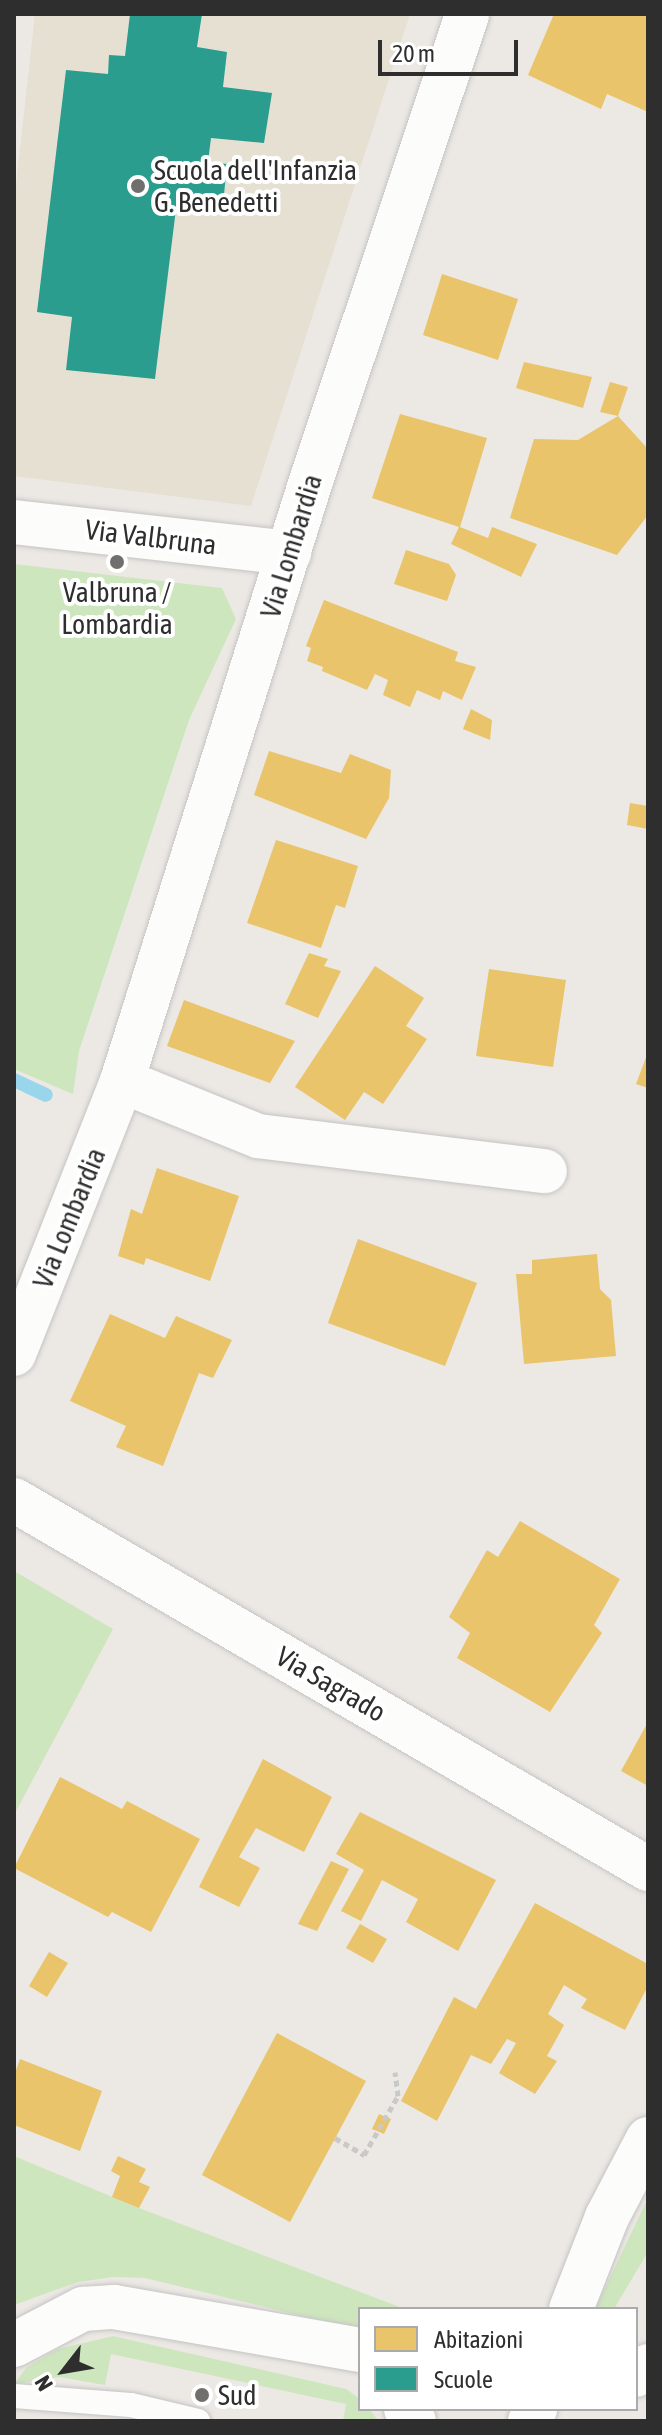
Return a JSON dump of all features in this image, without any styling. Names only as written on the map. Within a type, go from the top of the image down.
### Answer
[{"type":"street","name":"Via Lombardia","points":[[14,1354],[122,1081],[289,553],[467,14]]},
{"type":"street","name":"Via Valbruna","points":[[14,522],[289,553]]},
{"type":"street","points":[[122,1081],[258,1136],[545,1171]]},
{"type":"street","name":"Via Sagrado","points":[[14,1500],[648,1869]]},
{"type":"street","points":[[572,2307],[607,2217],[648,2139]]},
{"type":"street","points":[[14,2345],[83,2309],[114,2307],[350,2353]]},
{"type":"lane","points":[[14,2396],[131,2405],[198,2421]]},
{"type":"path","points":[[335,2138],[364,2155],[398,2096],[395,2072]]},
{"type":"shaded area","points":[[35,14],[410,14],[251,506],[14,476],[14,203]]},
{"type":"green space","points":[[14,564],[222,588],[236,619],[189,720],[79,1051],[73,1094],[14,1069]]},
{"type":"green space","points":[[14,1571],[113,1629],[14,1815]]},
{"type":"green space","points":[[14,2156],[139,2208],[400,2307],[358,2307],[358,2330],[145,2278],[113,2277],[78,2282],[14,2305]]},
{"type":"green space","points":[[648,2198],[648,2252],[615,2307],[596,2307]]},
{"type":"green space","points":[[113,2336],[346,2389],[358,2398],[358,2411],[371,2411],[379,2421],[343,2421],[346,2404],[111,2354],[105,2385],[59,2377],[14,2384],[27,2367],[58,2349]]},
{"type":"building: Abitazioni","points":[[554,14],[648,14],[648,112],[607,94],[601,109],[528,75]]},
{"type":"building: Abitazioni","points":[[442,274],[518,299],[498,360],[423,335]]},
{"type":"building: Abitazioni","points":[[524,362],[592,377],[583,408],[516,388]]},
{"type":"building: Abitazioni","points":[[610,382],[628,387],[618,416],[600,412]]},
{"type":"building: Abitazioni","points":[[400,414],[487,438],[460,527],[488,538],[492,527],[537,544],[521,577],[451,544],[459,527],[372,498]]},
{"type":"building: Abitazioni","points":[[618,416],[648,449],[648,515],[617,555],[510,518],[534,439],[578,440]]},
{"type":"building: Abitazioni","points":[[406,550],[449,564],[456,575],[447,601],[394,584]]},
{"type":"building: Abitazioni","points":[[324,600],[458,652],[455,661],[476,667],[462,700],[443,691],[440,700],[417,690],[410,707],[383,695],[388,680],[375,674],[367,690],[322,671],[323,667],[307,661],[311,648],[306,646]]},
{"type":"building: Abitazioni","points":[[471,709],[492,720],[490,740],[463,729]]},
{"type":"building: Abitazioni","points":[[269,751],[341,773],[350,754],[391,770],[389,798],[366,839],[254,795]]},
{"type":"building: Abitazioni","points":[[630,803],[648,806],[648,829],[627,825]]},
{"type":"building: Abitazioni","points":[[276,840],[358,866],[345,908],[336,905],[321,948],[247,923]]},
{"type":"building: Abitazioni","points":[[309,953],[328,959],[324,966],[341,971],[318,1018],[285,1004]]},
{"type":"building: Abitazioni","points":[[375,966],[424,998],[406,1026],[427,1039],[383,1104],[364,1092],[345,1120],[295,1087]]},
{"type":"building: Abitazioni","points":[[489,969],[566,980],[553,1067],[476,1056]]},
{"type":"building: Abitazioni","points":[[184,1000],[295,1041],[270,1083],[167,1046]]},
{"type":"building: Abitazioni","points":[[648,1052],[648,1088],[636,1084]]},
{"type":"building: Abitazioni","points":[[157,1168],[239,1196],[210,1281],[146,1258],[144,1265],[118,1256],[131,1209],[142,1214]]},
{"type":"building: Abitazioni","points":[[358,1239],[477,1283],[445,1366],[328,1323]]},
{"type":"building: Abitazioni","points":[[597,1254],[600,1289],[611,1300],[616,1356],[524,1364],[516,1274],[532,1274],[532,1260]]},
{"type":"building: Abitazioni","points":[[110,1314],[165,1338],[176,1316],[232,1340],[213,1378],[199,1373],[163,1466],[116,1447],[126,1426],[70,1401]]},
{"type":"building: Abitazioni","points":[[520,1521],[620,1579],[594,1625],[602,1633],[550,1712],[457,1658],[470,1633],[449,1617],[487,1550],[498,1557]]},
{"type":"building: Abitazioni","points":[[648,1722],[648,1786],[621,1771]]},
{"type":"building: Abitazioni","points":[[263,1759],[332,1797],[304,1852],[256,1828],[239,1857],[260,1868],[239,1907],[199,1887]]},
{"type":"building: Abitazioni","points":[[60,1777],[122,1809],[127,1801],[200,1839],[151,1932],[112,1912],[108,1917],[14,1868]]},
{"type":"building: Abitazioni","points":[[360,1812],[496,1880],[458,1951],[406,1922],[418,1899],[382,1880],[361,1921],[341,1911],[364,1870],[336,1854]]},
{"type":"building: Abitazioni","points":[[331,1861],[349,1869],[317,1931],[298,1924]]},
{"type":"building: Abitazioni","points":[[535,1903],[648,1964],[648,1986],[625,2030],[581,2008],[587,1999],[564,1985],[548,2014],[564,2025],[547,2056],[557,2061],[535,2094],[499,2073],[516,2043],[507,2039],[491,2064],[471,2055],[437,2121],[401,2101],[454,1997],[476,2009]]},
{"type":"building: Abitazioni","points":[[360,1924],[387,1939],[373,1963],[346,1948]]},
{"type":"building: Abitazioni","points":[[49,1952],[68,1963],[47,1997],[29,1986]]},
{"type":"building: Abitazioni","points":[[277,2033],[366,2081],[290,2222],[202,2175]]},
{"type":"building: Abitazioni","points":[[20,2059],[102,2091],[80,2151],[14,2125],[14,2076]]},
{"type":"building: Abitazioni","points":[[379,2114],[391,2119],[384,2134],[372,2129]]},
{"type":"building: Abitazioni","points":[[118,2156],[146,2169],[139,2182],[150,2187],[139,2208],[112,2197],[120,2176],[111,2171]]},
{"type":"building: Scuole","name":"Scuola dell'Infanzia G. Benedetti","points":[[130,14],[202,14],[197,47],[227,52],[223,87],[272,93],[264,143],[211,138],[208,162],[227,164],[222,215],[176,209],[155,379],[66,370],[72,317],[37,312],[66,70],[108,74],[109,55],[125,56]]},
{"type":"waterway","points":[[14,1080],[46,1095]]},
{"type":"place","name":"Scuola dell'Infanzia G. Benedetti","points":[[138,186]]},
{"type":"place","name":"Valbruna / Lombardia","points":[[117,562]]},
{"type":"place","name":"Sud","points":[[202,2395]]}]
